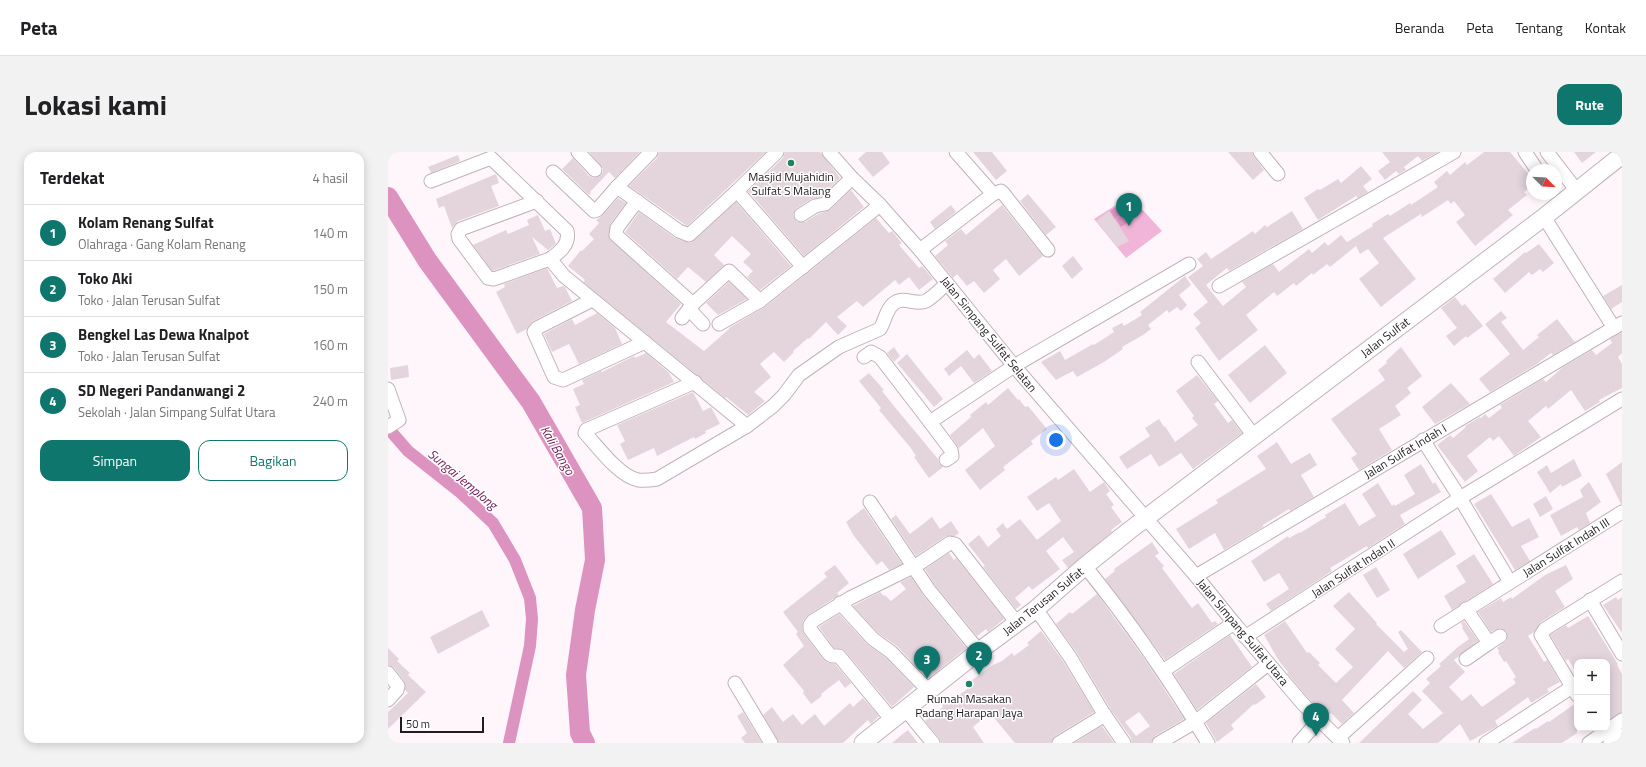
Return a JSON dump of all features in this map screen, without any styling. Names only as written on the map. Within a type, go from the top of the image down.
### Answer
[{"type":"main road","name":"Jalan Sulfat","points":[[1562,197],[1577,191],[1622,156]]},
{"type":"main road","name":"Jalan Sulfat","points":[[1146,518],[1544,217],[1557,200]]},
{"type":"main road","name":"Jalan Terusan Sulfat","points":[[862,743],[1036,609],[1085,566],[1146,518]]},
{"type":"street","points":[[578,152],[595,170]]},
{"type":"street","points":[[617,187],[679,231],[688,235],[737,191],[777,152]]},
{"type":"street","name":"Jalan Simpang Sulfat Selatan","points":[[829,152],[852,178],[880,205],[920,250],[1014,366],[1146,518]]},
{"type":"street","points":[[956,152],[993,194]]},
{"type":"street","points":[[1260,152],[1278,174]]},
{"type":"street","points":[[1219,286],[1454,152]]},
{"type":"street","points":[[1547,152],[1577,191]]},
{"type":"street","points":[[553,172],[594,211],[597,210],[645,154]]},
{"type":"street","points":[[431,181],[487,155],[537,201],[567,231],[568,234],[562,251],[550,259],[494,279],[488,278],[459,239],[458,234],[461,229],[537,201]]},
{"type":"street","points":[[801,215],[815,206],[825,204],[852,178]]},
{"type":"street","points":[[737,191],[803,267]]},
{"type":"street","points":[[920,250],[993,194],[1001,191],[1048,250]]},
{"type":"street","points":[[637,201],[617,228],[616,235],[703,324]]},
{"type":"street","points":[[719,324],[760,301],[880,205]]},
{"type":"street","points":[[1544,217],[1618,325]]},
{"type":"street","points":[[550,259],[564,276],[592,300],[695,382],[747,426]]},
{"type":"street","points":[[930,422],[1014,366],[1190,264]]},
{"type":"street","points":[[688,310],[729,271],[760,301]]},
{"type":"street","points":[[695,382],[586,430],[585,433],[616,466],[626,474],[637,479],[657,479],[747,426],[773,406],[784,395],[799,375],[839,347],[880,329],[888,310],[893,304],[903,299],[918,302],[925,301],[947,283]]},
{"type":"street","points":[[592,300],[537,328],[534,332],[554,377],[562,380],[645,342]]},
{"type":"street","name":"Jalan Sulfat Indah I","points":[[1196,576],[1618,325]]},
{"type":"street","points":[[864,357],[871,352],[880,357],[951,450],[952,456],[946,460]]},
{"type":"street","points":[[1198,362],[1254,436]]},
{"type":"street","points":[[388,389],[394,424]]},
{"type":"street","name":"Jalan Sulfat Indah II","points":[[1245,637],[1460,498],[1622,399]]},
{"type":"street","points":[[1423,440],[1460,498]]},
{"type":"street","name":"Jalan Sulfat Indah III","points":[[1460,498],[1510,582]]},
{"type":"street","points":[[870,502],[929,590],[979,652]]},
{"type":"street","name":"Jalan Sulfat Indah III","points":[[1441,626],[1622,512]]},
{"type":"street","name":"Jalan Simpang Sulfat Utara","points":[[1146,518],[1268,664],[1303,704],[1341,741]]},
{"type":"street","points":[[933,743],[899,715],[839,656],[832,656],[829,654],[810,629],[812,621],[840,603],[913,566],[950,543],[955,544],[1017,623]]},
{"type":"street","points":[[1085,566],[1137,633],[1163,671],[1208,743]]},
{"type":"street","points":[[1486,743],[1574,691],[1541,634],[1545,628],[1622,581]]},
{"type":"street","points":[[1590,600],[1622,654]]},
{"type":"street","points":[[840,603],[873,639],[891,652],[930,691]]},
{"type":"street","points":[[1036,609],[1070,657],[1105,715],[1124,743]]},
{"type":"street","points":[[1466,609],[1489,643]]},
{"type":"street","points":[[1163,671],[1234,623]]},
{"type":"street","points":[[1466,659],[1500,636]]},
{"type":"street","points":[[1341,741],[1427,658]]},
{"type":"street","points":[[1159,743],[1195,722],[1268,664]]},
{"type":"street","points":[[388,674],[398,686],[397,690],[388,700]]},
{"type":"street","points":[[735,683],[771,743]]},
{"type":"street","points":[[1059,743],[1105,715]]},
{"type":"street","points":[[1299,743],[1319,720]]},
{"type":"street","points":[[1605,737],[1622,720]]},
{"type":"street","points":[[1588,743],[1605,737],[1622,735]]},
{"type":"shaded area","points":[[1130,196],[1162,231],[1126,258],[1094,219]]},
{"type":"shaded area","points":[[1130,197],[1136,204],[1115,219],[1110,211]]},
{"type":"shaded area","points":[[1137,205],[1143,212],[1121,227],[1116,219]]},
{"type":"building","points":[[589,152],[640,152],[615,178],[609,172],[590,192],[591,193],[589,195],[562,169],[573,158],[589,176],[593,178],[600,176],[603,172],[603,168]]},
{"type":"building","points":[[659,152],[766,152],[687,226],[629,186],[657,158]]},
{"type":"building","points":[[785,152],[820,152],[840,178],[821,197],[811,199],[796,209],[793,215],[797,222],[805,222],[818,214],[830,210],[851,190],[864,207],[804,256],[748,191],[783,158]]},
{"type":"building","points":[[866,152],[882,152],[890,163],[873,177],[858,159]]},
{"type":"building","points":[[973,152],[992,152],[1007,171],[996,180]]},
{"type":"building","points":[[1228,152],[1252,152],[1264,170],[1253,180]]},
{"type":"building","points":[[1382,152],[1438,152],[1422,161],[1418,156],[1404,167],[1406,170],[1399,174],[1396,171],[1385,180],[1378,171],[1390,162]]},
{"type":"building","points":[[1484,152],[1510,152],[1526,171],[1526,190],[1524,192],[1526,196],[1508,210],[1513,215],[1475,246],[1456,222],[1465,215],[1454,201],[1451,204],[1448,200],[1422,217],[1421,214],[1383,238],[1416,279],[1381,307],[1359,279],[1379,263],[1368,249],[1360,254],[1356,246],[1330,267],[1327,264],[1313,275],[1312,273],[1296,286],[1294,283],[1277,296],[1274,292],[1246,315],[1258,330],[1219,361],[1195,328],[1201,323],[1193,314],[1208,302],[1188,277],[1203,266],[1197,259],[1206,252],[1211,259],[1253,231],[1255,234],[1265,225],[1267,227],[1292,211],[1303,229],[1229,271],[1227,268],[1206,285],[1223,306],[1246,287],[1242,282],[1273,264],[1279,272],[1309,249],[1312,253],[1325,242],[1328,246],[1341,235],[1347,242],[1373,226],[1372,224],[1388,214],[1390,216],[1410,203],[1411,205],[1438,187],[1434,182],[1447,171],[1450,175],[1465,162],[1467,165]]},
{"type":"building","points":[[1574,152],[1596,152],[1582,163]]},
{"type":"building","points":[[458,155],[460,161],[431,173],[428,167]]},
{"type":"building","points":[[1361,166],[1372,179],[1363,186],[1368,192],[1358,198],[1356,196],[1318,220],[1304,198],[1338,179],[1341,183]]},
{"type":"building","points":[[496,174],[499,183],[491,186],[499,206],[458,221],[452,228],[444,206],[439,208],[436,199]]},
{"type":"building","points":[[1028,194],[1056,227],[1046,235],[1020,201]]},
{"type":"building","points":[[618,198],[626,203],[610,224],[609,238],[681,304],[666,322],[704,351],[729,328],[765,307],[876,218],[889,233],[892,231],[902,243],[899,245],[919,268],[922,266],[933,279],[919,290],[909,277],[899,285],[895,280],[863,307],[857,301],[837,317],[847,326],[838,335],[826,322],[809,339],[808,338],[793,351],[794,352],[784,362],[774,352],[760,364],[771,377],[754,392],[765,401],[748,415],[583,282],[585,280],[568,266],[581,250],[582,251],[594,239],[589,234],[599,223],[596,220],[603,215]]},
{"type":"building","points":[[736,202],[791,266],[760,290],[747,277],[753,271],[743,262],[751,254],[732,236],[714,255],[724,265],[706,282],[688,267],[677,279],[625,232],[639,212],[675,238],[691,243]]},
{"type":"building","points":[[951,205],[956,212],[935,229],[930,222]]},
{"type":"building","points":[[1002,205],[1043,256],[1019,276],[1006,259],[993,270],[1000,279],[984,293],[974,281],[967,286],[957,274],[953,278],[935,256],[948,245],[945,241],[961,229],[966,235]]},
{"type":"building","points":[[1109,211],[1129,241],[1117,247],[1096,221]]},
{"type":"building","points":[[538,215],[545,231],[550,229],[556,244],[548,250],[532,237],[540,254],[492,271],[473,245],[506,230],[508,234],[529,225],[527,220]]},
{"type":"building","points":[[1539,244],[1554,263],[1543,272],[1540,269],[1532,275],[1529,272],[1505,293],[1493,279],[1525,252],[1526,253]]},
{"type":"building","points":[[1073,256],[1083,269],[1072,279],[1062,266]]},
{"type":"building","points":[[547,268],[557,288],[563,286],[565,287],[572,301],[533,321],[527,329],[517,334],[496,292],[505,287],[504,284]]},
{"type":"building","points":[[1185,276],[1191,285],[1179,295],[1187,305],[1181,311],[1177,307],[1169,313],[1167,310],[1148,325],[1151,329],[1122,347],[1123,349],[1104,362],[1077,377],[1073,371],[1056,380],[1041,362],[1060,351],[1065,360],[1093,344],[1094,345],[1114,332],[1112,328],[1122,323],[1124,326],[1142,315],[1140,312]]},
{"type":"building","points":[[729,282],[747,299],[718,315],[706,303]]},
{"type":"building","points":[[1622,285],[1622,302],[1611,309],[1603,296]]},
{"type":"building","points":[[1455,297],[1462,306],[1465,304],[1483,326],[1467,338],[1466,336],[1454,346],[1446,336],[1457,328],[1441,308]]},
{"type":"building","points":[[1501,311],[1507,318],[1501,322],[1523,350],[1539,337],[1537,335],[1557,319],[1575,342],[1553,355],[1551,353],[1537,364],[1490,392],[1479,379],[1510,354],[1485,324]]},
{"type":"building","points":[[597,313],[615,328],[622,344],[579,364],[569,344],[552,352],[544,334],[572,319],[575,325]]},
{"type":"building","points":[[1622,332],[1622,353],[1618,357],[1622,364],[1622,388],[1599,400],[1600,402],[1585,411],[1571,390],[1548,409],[1546,406],[1528,421],[1541,437],[1514,456],[1499,436],[1493,441],[1490,437],[1467,456],[1478,471],[1465,482],[1437,445],[1450,435],[1453,438],[1466,427],[1465,426],[1480,417],[1481,418],[1485,414],[1489,418],[1502,408],[1500,405],[1543,379],[1546,382],[1563,367],[1592,350],[1596,355],[1612,343],[1610,339]]},
{"type":"building","points":[[1265,345],[1287,373],[1250,403],[1228,375]]},
{"type":"building","points":[[894,347],[900,356],[894,362],[887,353]]},
{"type":"building","points":[[1401,347],[1422,376],[1407,388],[1411,393],[1395,406],[1401,415],[1379,429],[1392,450],[1359,470],[1351,458],[1357,454],[1331,419],[1385,380],[1378,370],[1387,363],[1386,361]]},
{"type":"building","points":[[967,350],[974,359],[979,354],[992,371],[974,383],[961,366],[949,376],[944,369]]},
{"type":"building","points":[[646,353],[669,373],[674,382],[582,423],[575,407],[580,405],[573,389],[584,384],[582,380],[586,378],[601,371],[602,372],[634,356],[635,358]]},
{"type":"building","points":[[907,354],[943,399],[934,407],[897,363]]},
{"type":"building","points":[[408,365],[409,377],[391,380],[390,368]]},
{"type":"building","points":[[869,373],[938,459],[939,464],[943,467],[929,478],[914,457],[916,456],[910,447],[879,410],[881,408],[859,381]]},
{"type":"building","points":[[1197,375],[1218,401],[1214,404],[1228,423],[1232,420],[1242,433],[1193,469],[1181,453],[1159,467],[1151,454],[1127,469],[1119,457],[1150,436],[1145,428],[1159,419],[1175,442],[1198,425],[1192,418],[1194,416],[1176,391]]},
{"type":"building","points":[[1451,383],[1470,404],[1435,424],[1422,407]]},
{"type":"building","points":[[1008,388],[1025,407],[1028,406],[1047,429],[1031,441],[1033,444],[1003,467],[1005,470],[980,490],[965,470],[995,446],[983,428],[959,448],[950,435],[971,417],[970,415],[986,402],[988,405]]},
{"type":"building","points":[[693,392],[703,411],[711,407],[720,424],[705,431],[706,433],[695,439],[694,437],[657,456],[654,448],[628,460],[620,444],[625,441],[617,425]]},
{"type":"building","points":[[1277,442],[1291,464],[1310,453],[1317,465],[1301,475],[1314,497],[1290,511],[1289,509],[1263,525],[1263,527],[1224,550],[1215,533],[1189,549],[1176,529],[1218,503],[1216,500],[1266,469],[1257,456]]},
{"type":"building","points":[[1574,459],[1582,476],[1562,487],[1561,484],[1550,493],[1537,472],[1547,465],[1551,473]]},
{"type":"building","points":[[1622,462],[1622,504],[1621,504],[1606,474]]},
{"type":"building","points":[[1421,464],[1433,484],[1435,482],[1441,492],[1400,515],[1405,524],[1368,548],[1367,546],[1330,568],[1332,571],[1271,611],[1266,604],[1289,589],[1279,573],[1264,582],[1251,561],[1288,536],[1289,538],[1300,533],[1326,517],[1325,515],[1345,503],[1359,526],[1376,516],[1362,494],[1378,483],[1392,506],[1394,504],[1395,506],[1415,494],[1404,475]]},
{"type":"building","points":[[1074,469],[1090,492],[1104,482],[1110,491],[1106,494],[1114,505],[1111,507],[1122,522],[1068,568],[1062,560],[1074,552],[1063,537],[1046,551],[1060,569],[1032,590],[1029,586],[1015,598],[1021,605],[1016,609],[983,567],[985,566],[968,544],[979,535],[988,547],[1001,536],[996,529],[1003,523],[1007,529],[1020,519],[1037,540],[1061,521],[1049,503],[1037,511],[1027,497],[1056,477],[1058,480]]},
{"type":"building","points":[[1589,482],[1601,502],[1586,513],[1590,523],[1579,530],[1577,527],[1561,536],[1550,515],[1583,497],[1580,490]]},
{"type":"building","points":[[1491,494],[1512,527],[1529,518],[1539,537],[1521,546],[1530,561],[1515,570],[1474,504]]},
{"type":"building","points":[[1546,496],[1553,509],[1540,517],[1533,504]]},
{"type":"building","points":[[864,508],[902,564],[889,570],[882,561],[877,565],[854,536],[846,522]]},
{"type":"building","points":[[896,515],[910,534],[932,517],[940,529],[951,521],[959,533],[955,536],[946,536],[916,556],[891,519]]},
{"type":"building","points":[[1441,530],[1456,554],[1418,579],[1403,554]]},
{"type":"building","points":[[1152,542],[1159,553],[1155,556],[1164,566],[1162,568],[1192,608],[1198,603],[1212,623],[1215,621],[1218,624],[1165,660],[1105,579],[1115,571],[1114,569]]},
{"type":"building","points":[[949,553],[954,560],[956,558],[1004,619],[988,632],[986,629],[977,636],[935,585],[925,569]]},
{"type":"building","points":[[1474,554],[1493,584],[1452,610],[1444,596],[1466,582],[1456,566]]},
{"type":"building","points":[[835,565],[849,583],[837,593],[839,595],[807,616],[803,621],[802,629],[804,634],[823,659],[828,663],[835,664],[851,683],[845,688],[839,680],[811,704],[803,693],[804,691],[783,665],[804,646],[796,634],[798,632],[783,612],[827,577],[824,573]]},
{"type":"building","points":[[1566,565],[1573,579],[1555,591],[1565,607],[1541,622],[1534,632],[1528,636],[1544,662],[1547,660],[1560,682],[1547,689],[1549,692],[1531,703],[1528,697],[1495,721],[1498,726],[1470,741],[1460,724],[1438,743],[1359,743],[1413,691],[1422,700],[1408,714],[1423,729],[1443,713],[1422,691],[1430,683],[1426,679],[1441,666],[1439,664],[1469,639],[1462,628],[1461,623],[1464,621],[1478,641],[1454,660],[1465,672],[1449,687],[1462,701],[1471,694],[1482,707],[1516,683],[1513,679],[1516,677],[1506,661],[1504,662],[1497,648],[1507,640],[1507,632],[1500,628],[1491,632],[1478,612],[1501,598],[1503,602],[1511,597],[1512,599],[1545,575]]},
{"type":"building","points":[[1376,567],[1390,590],[1377,598],[1363,575]]},
{"type":"building","points":[[911,577],[923,595],[966,648],[928,679],[897,646],[878,633],[853,606],[880,592],[891,601],[906,589],[900,582]]},
{"type":"building","points":[[1349,592],[1377,623],[1376,624],[1404,652],[1408,649],[1398,632],[1401,630],[1422,652],[1404,668],[1388,651],[1342,700],[1354,713],[1342,724],[1331,713],[1327,716],[1309,699],[1287,673],[1288,672],[1279,661],[1264,635],[1285,621],[1307,653],[1309,652],[1320,663],[1318,665],[1336,683],[1353,667],[1335,649],[1355,629],[1333,606]]},
{"type":"building","points":[[1097,594],[1143,657],[1184,719],[1155,736],[1151,743],[1132,743],[1131,738],[1111,710],[1077,653],[1056,624],[1070,612],[1072,614]],"holes":[[[1139,712],[1150,726],[1136,736],[1125,722]]]},
{"type":"building","points":[[1616,597],[1618,600],[1622,597],[1622,633],[1603,605]]},
{"type":"building","points":[[482,610],[490,626],[438,654],[430,637]]},
{"type":"building","points":[[839,614],[867,644],[886,658],[914,687],[892,707],[845,651],[834,648],[819,627]]},
{"type":"building","points":[[1588,616],[1618,664],[1617,665],[1622,674],[1622,712],[1610,719],[1610,659],[1574,659],[1574,669],[1568,659],[1566,661],[1550,635],[1566,625],[1568,628]]},
{"type":"building","points":[[1041,631],[1063,661],[1094,712],[1055,736],[1051,743],[1015,743],[990,713],[973,727],[984,743],[941,743],[939,738],[925,721],[943,707],[941,703],[952,695],[955,698],[974,684],[972,680],[993,665],[1002,661],[1012,653],[1014,656],[1029,645],[1027,643]]},
{"type":"building","points":[[1230,635],[1252,667],[1197,710],[1174,674]]},
{"type":"building","points":[[388,648],[399,659],[397,661],[410,673],[408,675],[426,692],[388,729],[388,712],[408,693],[405,690],[404,681],[394,668],[388,665]]},
{"type":"building","points":[[1256,684],[1266,697],[1255,705],[1254,704],[1231,725],[1234,729],[1217,742],[1206,723]]},
{"type":"building","points":[[863,698],[879,716],[871,724],[868,720],[843,743],[779,743],[763,715],[772,707],[783,722],[793,714],[802,725],[815,714],[824,726],[850,703],[853,707]]},
{"type":"building","points":[[1574,704],[1574,731],[1577,731],[1577,733],[1562,743],[1512,743],[1535,728],[1536,729],[1548,721],[1549,722]]},
{"type":"building","points":[[743,712],[762,743],[745,743],[741,738],[747,733],[737,716]]},
{"type":"building","points":[[1102,726],[1114,743],[1074,743]]},
{"type":"building","points":[[908,730],[918,743],[892,743],[899,737]]},
{"type":"waterway","name":"Kali Bango","points":[[388,197],[427,260],[531,402],[592,508],[595,560],[585,610],[576,675],[580,733],[585,743]]},
{"type":"waterway","name":"Sungai Jemplong","points":[[388,428],[408,451],[461,493],[493,523],[515,560],[530,598],[532,619],[530,646],[509,743]]},
{"type":"place","name":"Masjid Mujahidin Sulfat S Malang","points":[[791,163]]},
{"type":"place","name":"Kolam Renang Sulfat","points":[[1129,226]]},
{"type":"place","name":"Toko Aki","points":[[979,675]]},
{"type":"place","name":"Bengkel Las Dewa Knalpot","points":[[927,679]]},
{"type":"place","name":"Rumah Masakan Padang Harapan Jaya","points":[[969,684]]},
{"type":"place","name":"SD Negeri Pandanwangi 2","points":[[1316,736]]}]
